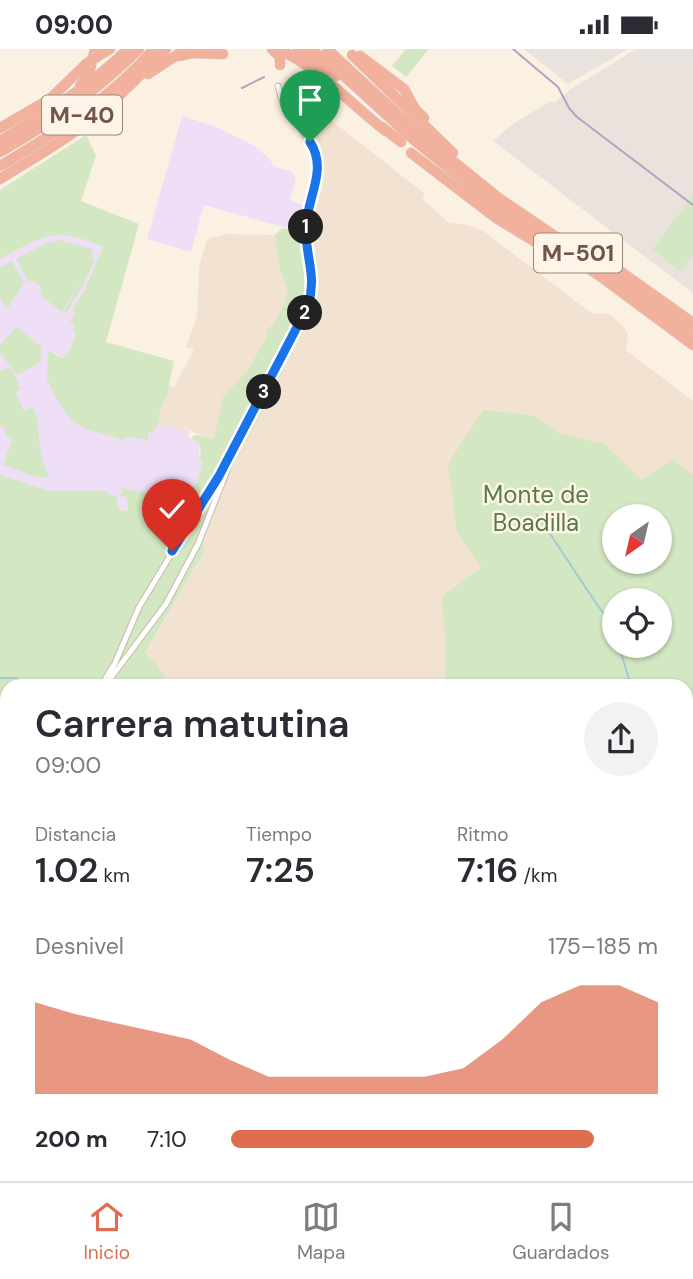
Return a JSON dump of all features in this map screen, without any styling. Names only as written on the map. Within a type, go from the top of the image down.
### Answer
[{"type":"highway","points":[[0,128],[50,99],[97,52],[110,49]]},
{"type":"highway","points":[[0,141],[91,82],[128,49]]},
{"type":"highway","name":"M-40","points":[[0,152],[75,106],[116,72],[138,49]]},
{"type":"highway","name":"M-40","points":[[0,166],[83,114],[154,49]]},
{"type":"highway","points":[[0,179],[75,132],[168,54],[186,49]]},
{"type":"highway","points":[[274,49],[280,57],[280,65]]},
{"type":"highway","points":[[274,49],[315,72],[401,142]]},
{"type":"highway","points":[[296,49],[318,62],[410,144],[515,228]]},
{"type":"highway","name":"M-501","points":[[310,49],[509,216],[600,276],[693,345]]},
{"type":"highway","name":"M-501","points":[[327,49],[442,153],[500,199],[693,332]]},
{"type":"highway","points":[[334,49],[360,71],[442,153]]},
{"type":"highway","points":[[348,51],[402,92],[424,118]]},
{"type":"highway","points":[[348,51],[425,129],[486,181],[547,226],[617,269],[693,323]]},
{"type":"highway","points":[[64,101],[84,82],[97,52]]},
{"type":"highway","points":[[168,54],[223,54]]},
{"type":"highway","points":[[318,62],[386,131]]},
{"type":"highway","points":[[411,153],[496,218],[561,257]]},
{"type":"highway","points":[[509,216],[693,352]]},
{"type":"highway","points":[[656,296],[693,332]]},
{"type":"street","points":[[107,679],[139,607],[219,476],[310,298],[313,276],[306,226],[317,176],[317,158],[312,146],[283,104],[278,86]]},
{"type":"street","points":[[108,679],[166,604],[198,544],[223,477],[311,307],[316,276],[309,227],[322,169],[315,144],[287,102],[285,95],[288,87]]},
{"type":"shaded area","points":[[524,49],[628,49],[568,84]]},
{"type":"shaded area","points":[[636,49],[693,49],[693,293],[493,141],[513,124],[551,101],[554,103],[574,87]]},
{"type":"shaded area","points":[[321,112],[425,194],[422,199],[449,223],[483,231],[591,313],[609,314],[621,324],[628,333],[626,350],[693,401],[693,475],[673,459],[642,480],[605,444],[559,433],[536,416],[457,532],[481,567],[441,597],[446,633],[445,679],[167,679],[145,654],[205,550],[203,540],[222,485],[238,451],[189,430],[158,426],[160,412],[169,385],[174,387],[194,349],[186,347],[197,317],[199,267],[207,239],[226,234],[275,235],[282,228],[311,234],[311,216],[321,186],[324,160],[318,142],[306,125]]},
{"type":"shaded area","points":[[182,116],[214,126],[253,145],[270,159],[273,166],[292,172],[296,178],[290,200],[305,206],[301,232],[204,205],[191,252],[147,239]]},
{"type":"shaded area","points":[[60,234],[73,235],[103,247],[85,289],[72,310],[75,312],[71,319],[76,326],[76,334],[69,352],[63,358],[54,352],[70,418],[85,429],[123,440],[147,434],[158,426],[189,430],[188,437],[199,443],[199,458],[202,459],[197,483],[180,496],[129,511],[119,510],[116,496],[107,494],[107,491],[49,491],[0,475],[0,259],[41,238]]},
{"type":"green space","points":[[406,49],[429,49],[406,77],[392,66]]},
{"type":"green space","points":[[86,135],[96,155],[81,201],[139,224],[106,342],[174,361],[158,426],[151,433],[148,432],[148,440],[127,437],[123,440],[85,429],[72,421],[57,400],[47,379],[48,351],[63,358],[69,352],[76,334],[73,329],[75,325],[70,322],[75,312],[72,310],[85,289],[103,247],[72,236],[50,236],[0,259],[0,190]]},
{"type":"green space","points":[[693,195],[693,255],[681,271],[652,250]]},
{"type":"green space","points":[[282,228],[311,234],[319,279],[315,302],[277,384],[223,484],[203,540],[205,550],[145,653],[156,663],[166,679],[0,679],[0,475],[49,491],[107,491],[108,494],[116,496],[119,510],[128,511],[127,498],[120,495],[120,488],[153,494],[167,500],[180,496],[197,483],[202,460],[199,459],[199,443],[192,439],[193,436],[214,439],[223,397],[248,370],[268,335],[265,333],[272,327],[283,307],[288,290],[280,269],[275,235]]},
{"type":"green space","points":[[60,240],[92,249],[93,254],[89,266],[62,312],[41,296],[40,286],[34,281],[28,281],[16,259],[45,244]]},
{"type":"green space","points":[[92,259],[95,260],[81,289],[65,314],[63,313]]},
{"type":"green space","points":[[12,261],[24,283],[7,309],[0,298],[0,267]]},
{"type":"green space","points":[[16,327],[42,347],[40,363],[17,375],[0,353],[0,345]]},
{"type":"green space","points":[[9,367],[20,389],[15,392],[24,411],[33,407],[36,415],[42,460],[50,477],[36,477],[3,465],[12,440],[6,437],[5,429],[0,426],[0,372]]},
{"type":"green space","name":"Monte de Boadilla","points":[[483,410],[536,416],[559,433],[605,444],[642,480],[673,459],[693,475],[693,679],[445,679],[446,642],[441,597],[481,567],[457,532],[448,464]]},
{"type":"waterway","points":[[537,515],[602,612]]},
{"type":"waterway","points":[[623,658],[629,679]]},
{"type":"waterway","points":[[0,678],[17,679]]},
{"type":"tram line","points":[[513,49],[558,87],[577,117],[693,205]]},
{"type":"tram line","points":[[242,88],[264,77]]},
{"type":"route","points":[[172,551],[219,476],[308,306],[313,276],[306,226],[318,169],[317,158],[310,142]]}]
